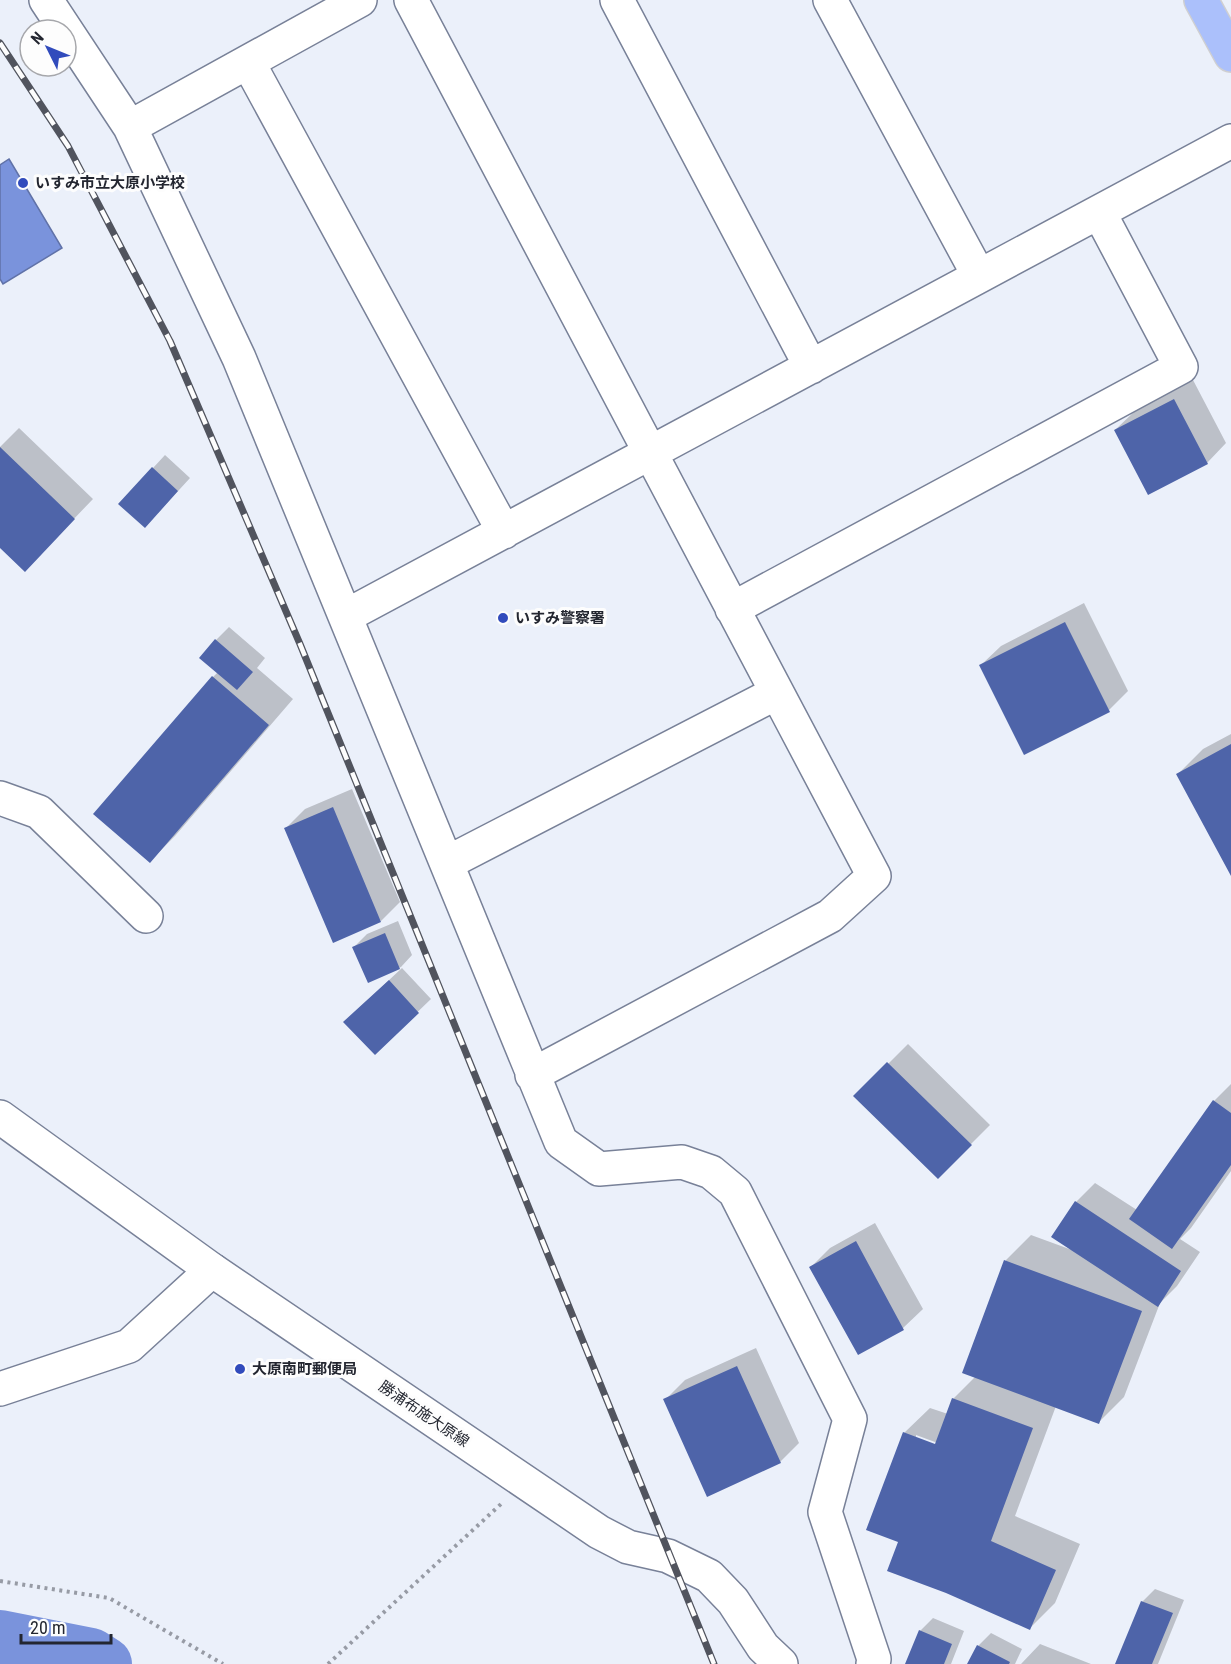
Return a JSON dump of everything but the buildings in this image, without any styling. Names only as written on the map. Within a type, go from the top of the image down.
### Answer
[{"type":"highway","points":[[1201,0],[1231,55]]},
{"type":"street","points":[[46,0],[130,127],[239,358],[447,863],[531,1075],[561,1142],[598,1169],[682,1162],[711,1172],[735,1192],[850,1419],[825,1512],[874,1659],[873,1664]]},
{"type":"street","points":[[130,127],[360,0]]},
{"type":"street","points":[[411,0],[873,876],[830,916],[531,1075]]},
{"type":"street","points":[[617,0],[811,367]]},
{"type":"street","points":[[830,0],[980,276]]},
{"type":"street","points":[[248,62],[504,532]]},
{"type":"street","points":[[346,616],[1231,141]]},
{"type":"street","points":[[732,609],[1181,367],[1099,212]]},
{"type":"street","points":[[447,863],[776,693]]},
{"type":"street","points":[[0,798],[39,812],[146,916]]},
{"type":"street","name":"勝浦布施大原線","points":[[0,1116],[212,1270],[599,1533],[627,1547],[668,1556],[709,1576],[733,1600],[763,1647],[781,1664]]},
{"type":"street","points":[[0,1389],[129,1346],[212,1270]]},
{"type":"path","points":[[328,1664],[525,1482]]},
{"type":"path","points":[[0,1581],[109,1598],[223,1664]]},
{"type":"water","points":[[9,159],[62,248],[3,284],[0,279],[0,165]]},
{"type":"waterway","points":[[0,1637],[91,1655],[105,1664]]},
{"type":"railway","points":[[0,43],[68,146],[170,341],[300,644],[714,1664]]},
{"type":"place","name":"いすみ市立大原小学校","points":[[23,183]]},
{"type":"place","name":"いすみ警察署","points":[[503,618]]},
{"type":"place","name":"大原南町郵便局","points":[[240,1369]]}]
